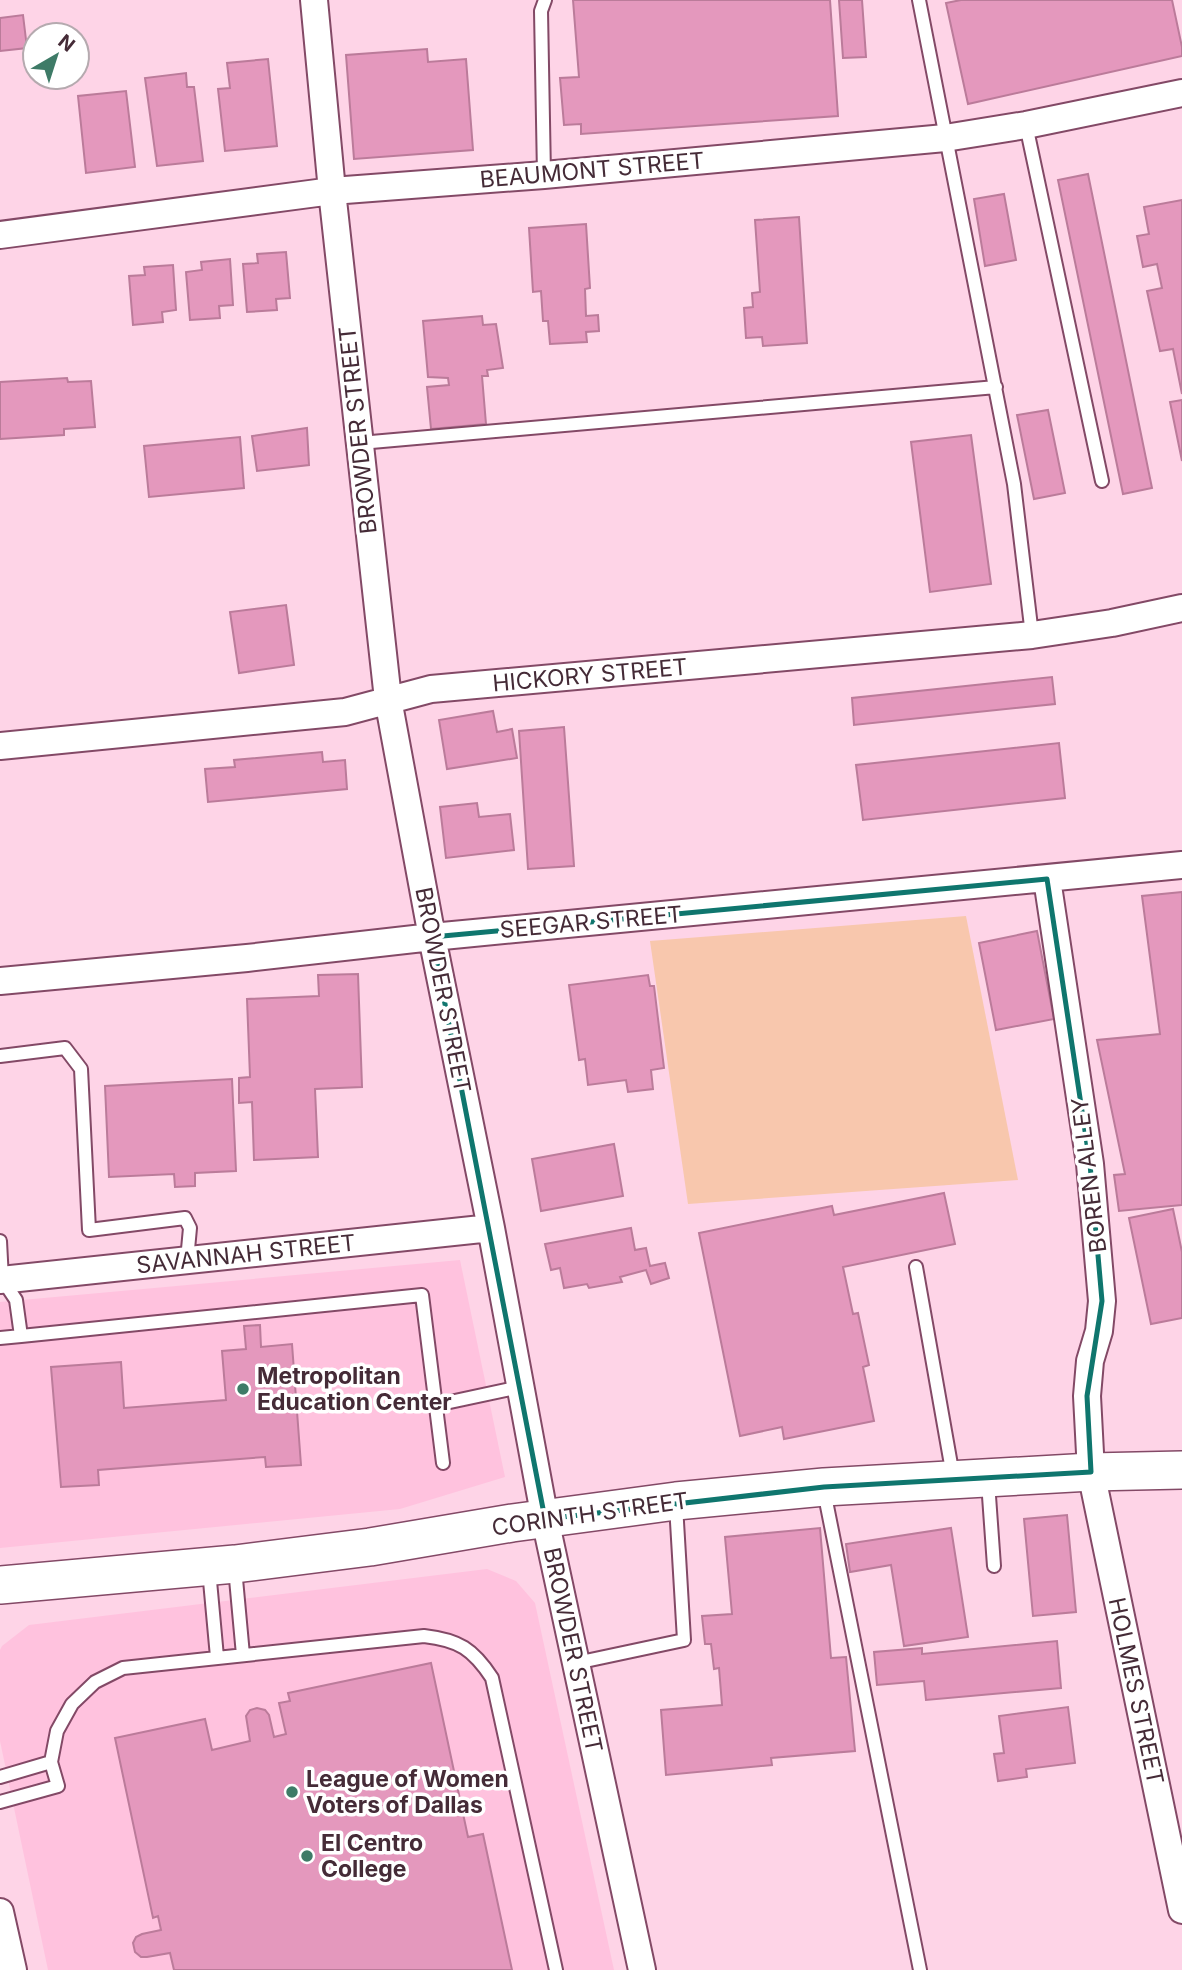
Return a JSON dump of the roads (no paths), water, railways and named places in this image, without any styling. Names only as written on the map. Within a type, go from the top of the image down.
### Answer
[{"type":"main road","name":"CORINTH STREET","points":[[0,1585],[222,1565],[370,1547],[676,1501],[824,1487],[1091,1472],[1182,1470]]},
{"type":"street","name":"BROWDER STREET","points":[[314,0],[332,191],[388,699],[545,1519],[642,1970]]},
{"type":"street","name":"BEAUMONT STREET","points":[[0,235],[332,191],[544,175],[946,138],[1026,125],[1182,93]]},
{"type":"street","name":"HICKORY STREET","points":[[0,746],[345,712],[431,689],[1032,635],[1112,623],[1182,608]]},
{"type":"street","name":"SEEGAR STREET","points":[[0,981],[1182,865]]},
{"type":"street","name":"BOREN ALLEY","points":[[1047,879],[1090,1164],[1102,1301],[1099,1331],[1090,1361],[1087,1396],[1091,1472]]},
{"type":"street","name":"SAVANNAH STREET","points":[[1,1280],[491,1228]]},
{"type":"street","name":"HOLMES STREET","points":[[1091,1472],[1182,1910]]},
{"type":"street","points":[[0,1912],[12,1970]]},
{"type":"lane","points":[[544,175],[541,11],[545,0]]},
{"type":"lane","points":[[919,0],[1014,484],[1032,635]]},
{"type":"lane","points":[[1026,125],[1102,481]]},
{"type":"lane","points":[[360,443],[996,387]]},
{"type":"lane","points":[[0,1056],[65,1048],[81,1069],[89,1230],[185,1219],[190,1228],[187,1260]]},
{"type":"lane","points":[[0,1241],[1,1280],[16,1300],[20,1336]]},
{"type":"lane","points":[[916,1267],[994,1566]]},
{"type":"lane","points":[[0,1338],[422,1295],[443,1463]]},
{"type":"lane","points":[[436,1405],[520,1387]]},
{"type":"lane","points":[[824,1487],[920,1970]]},
{"type":"lane","points":[[576,1663],[684,1640],[676,1501]]},
{"type":"lane","points":[[222,1565],[239,1597],[243,1655]]},
{"type":"lane","points":[[216,1657],[222,1565]]},
{"type":"lane","points":[[0,1802],[58,1786],[51,1762],[57,1731],[72,1704],[95,1682],[123,1668],[424,1636],[445,1639],[464,1647],[481,1661],[492,1678],[556,1970]]},
{"type":"lane","points":[[0,1777],[51,1762]]},
{"type":"place","name":"Metropolitan Education Center","points":[[243,1389]]},
{"type":"place","name":"League of Women Voters of Dallas","points":[[292,1792]]},
{"type":"place","name":"El Centro College","points":[[307,1856]]}]
